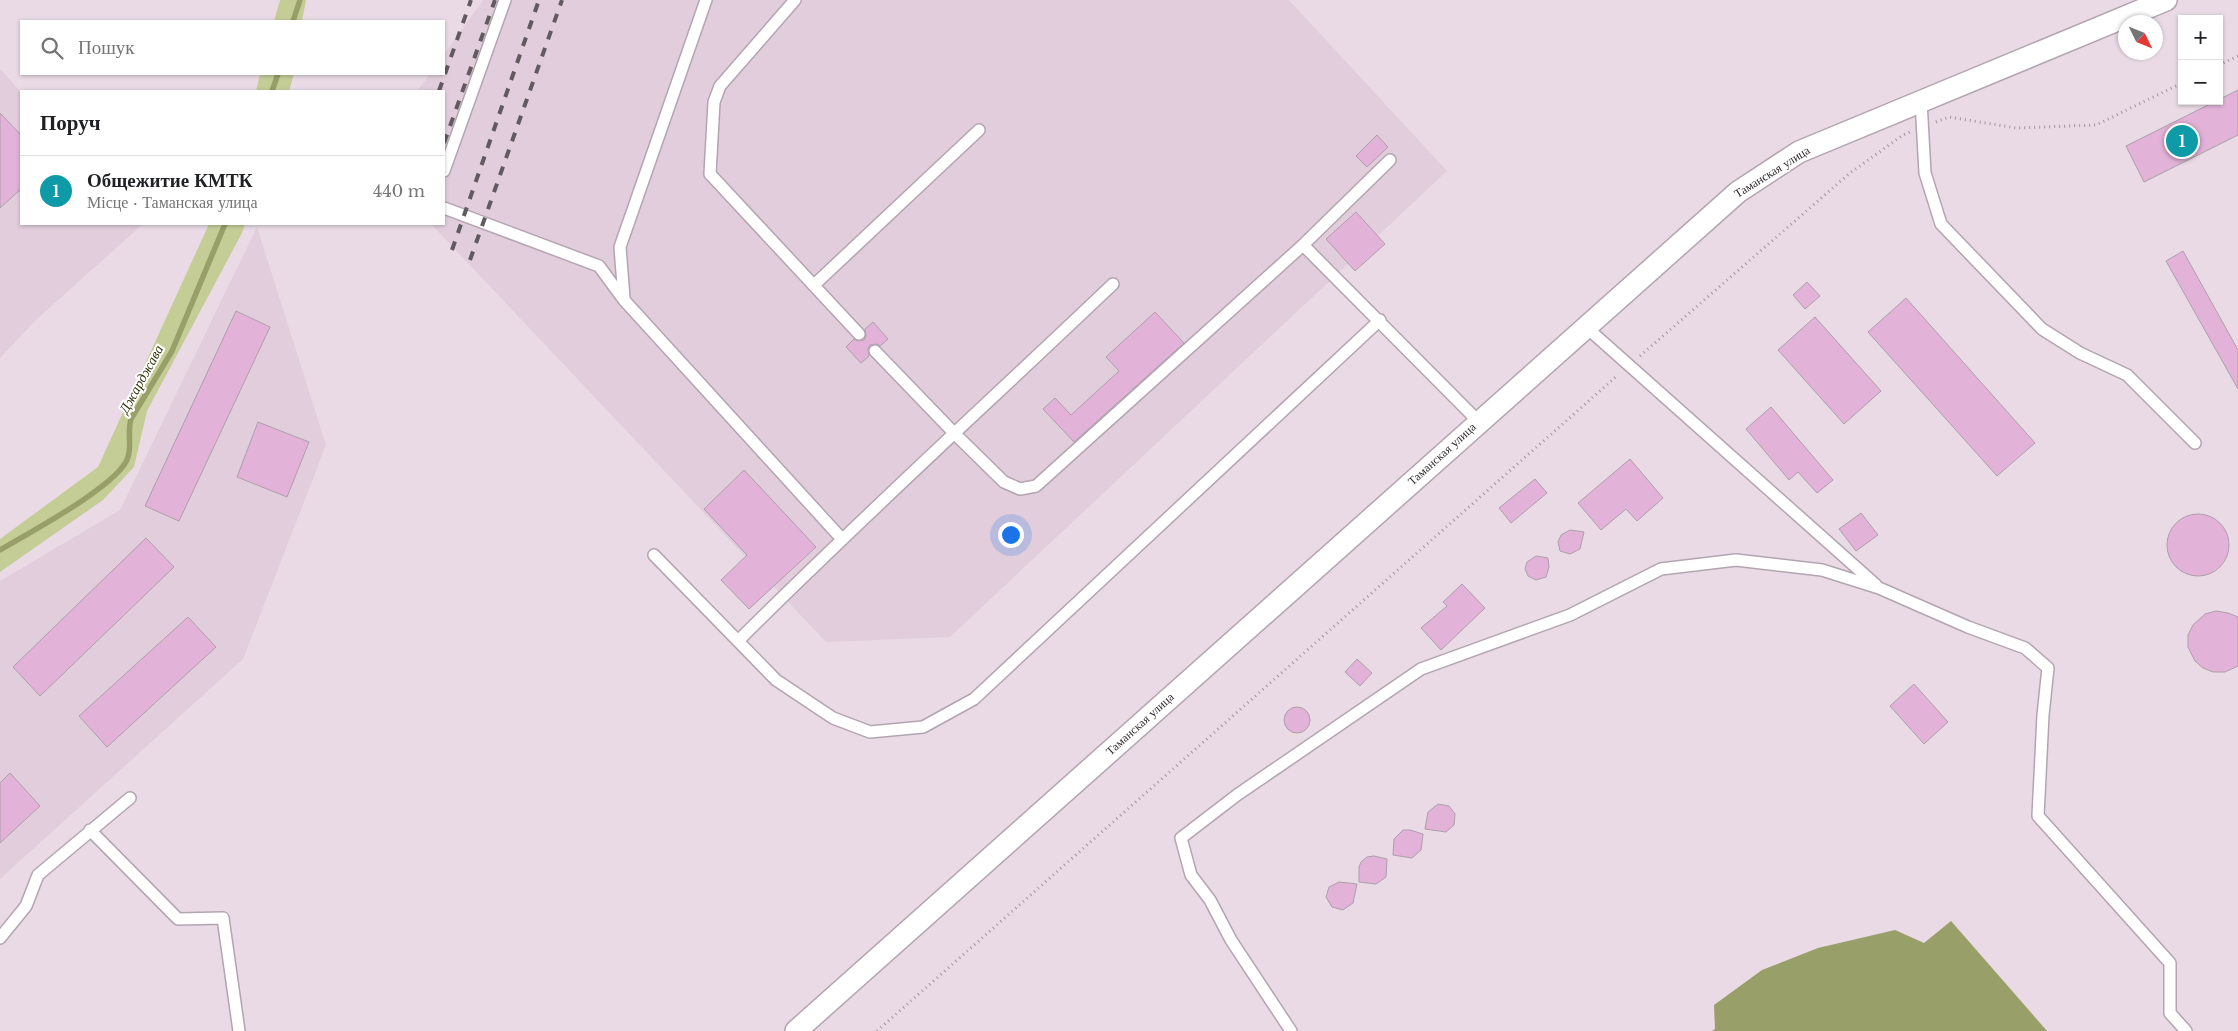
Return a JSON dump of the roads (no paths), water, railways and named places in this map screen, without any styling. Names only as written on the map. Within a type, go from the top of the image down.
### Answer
[{"type":"street","name":"Таманская улица","points":[[796,1031],[1738,192],[1799,152],[2166,0]]},
{"type":"lane","points":[[445,168],[505,0]]},
{"type":"lane","points":[[624,300],[620,247],[706,0]]},
{"type":"lane","points":[[795,0],[720,86],[714,102],[710,174],[859,334]]},
{"type":"lane","points":[[1921,101],[1924,173],[1941,224],[2042,329],[2080,353],[2127,375],[2195,443]]},
{"type":"lane","points":[[814,285],[978,130]]},
{"type":"lane","points":[[875,350],[1004,482],[1020,489],[1036,486],[1303,245],[1390,160]]},
{"type":"lane","points":[[445,208],[598,266],[624,300],[842,538]]},
{"type":"lane","points":[[1303,245],[1354,297],[1380,320],[1479,422]]},
{"type":"lane","points":[[738,641],[842,538],[1114,284]]},
{"type":"lane","points":[[654,555],[776,680],[833,718],[870,732],[923,727],[974,698],[1380,320]]},
{"type":"lane","points":[[1586,327],[1879,588]]},
{"type":"lane","points":[[1291,1031],[1230,940],[1210,900],[1190,875],[1181,838],[1238,794],[1420,669],[1570,615],[1661,569],[1736,560],[1822,570],[1879,588],[1968,627],[2025,648],[2048,668],[2038,816],[2170,963],[2170,1013],[2186,1031]]},
{"type":"lane","points":[[0,938],[26,906],[38,875],[130,798]]},
{"type":"lane","points":[[90,830],[178,920],[223,918],[239,1031]]},
{"type":"waterway","name":"Джарджава","points":[[293,20],[300,0]]},
{"type":"waterway","name":"Джарджава","points":[[272,90],[278,75]]},
{"type":"waterway","name":"Джарджава","points":[[0,550],[72,508],[109,481],[122,468],[129,452],[131,419],[172,351],[225,225]]},
{"type":"railway","points":[[445,74],[471,0]]},
{"type":"railway","points":[[445,140],[495,0]]},
{"type":"railway","points":[[452,250],[539,0]]},
{"type":"railway","points":[[470,260],[562,0]]},
{"type":"railway","points":[[439,90],[445,75]]},
{"type":"place","name":"Общежитие КМТК","points":[[2182,141]]}]
